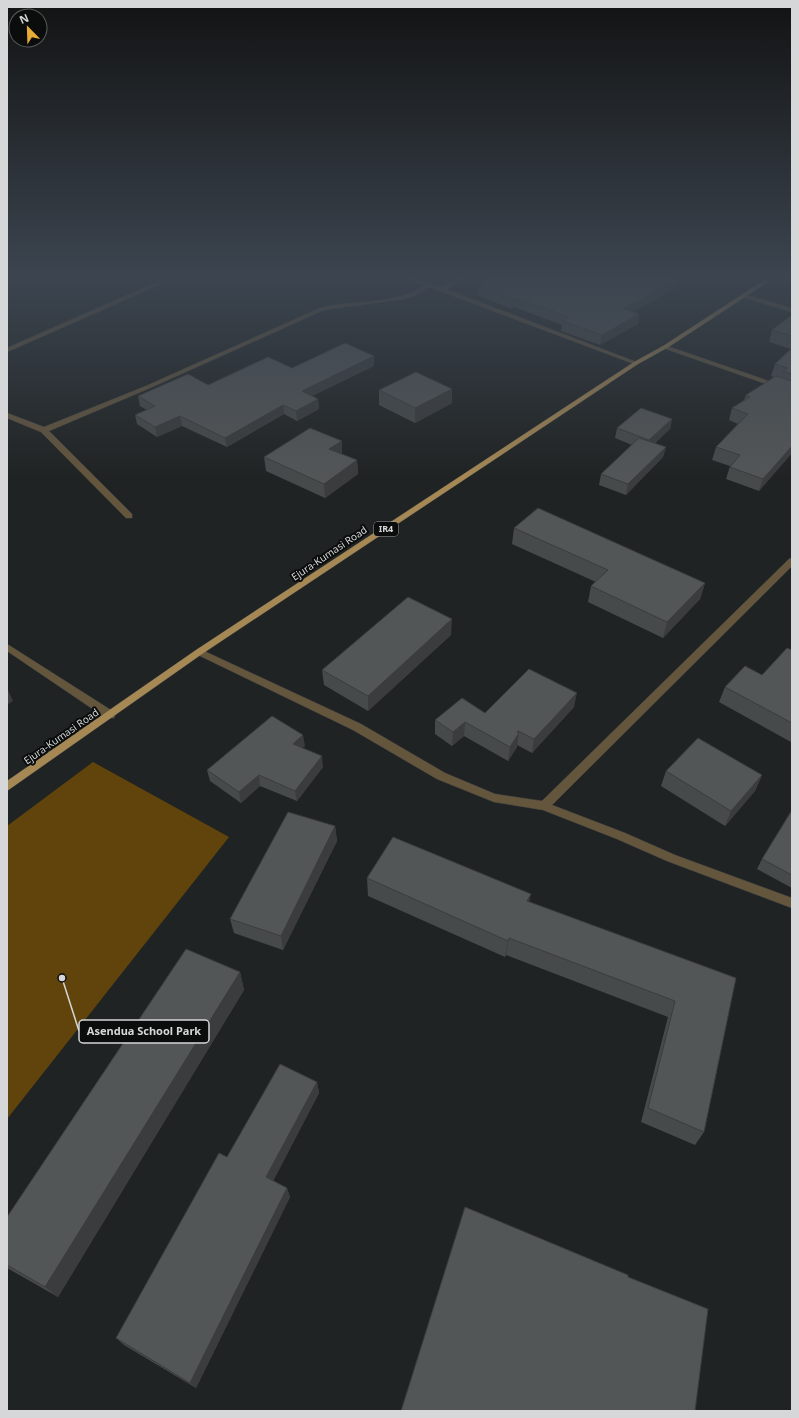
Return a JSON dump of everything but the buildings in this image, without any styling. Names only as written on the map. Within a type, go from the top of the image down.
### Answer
[{"type":"main road","name":"Ejura-Kumasi Road","points":[[7,787],[200,652],[636,363],[668,345]]},
{"type":"street","points":[[7,350],[18,345]]},
{"type":"street","points":[[44,430],[148,387],[241,345]]},
{"type":"street","points":[[588,345],[636,363]]},
{"type":"street","points":[[665,347],[792,391]]},
{"type":"street","points":[[7,415],[44,430],[129,516]]},
{"type":"street","points":[[544,806],[792,561]]},
{"type":"street","points":[[7,647],[110,715]]},
{"type":"street","points":[[200,652],[358,728],[441,776],[494,798],[544,806],[621,836],[671,858],[792,902]]},
{"type":"shaded area","points":[[93,762],[229,837],[7,1119],[7,826]]},
{"type":"place","name":"Asendua School Park","points":[[62,978]]}]
